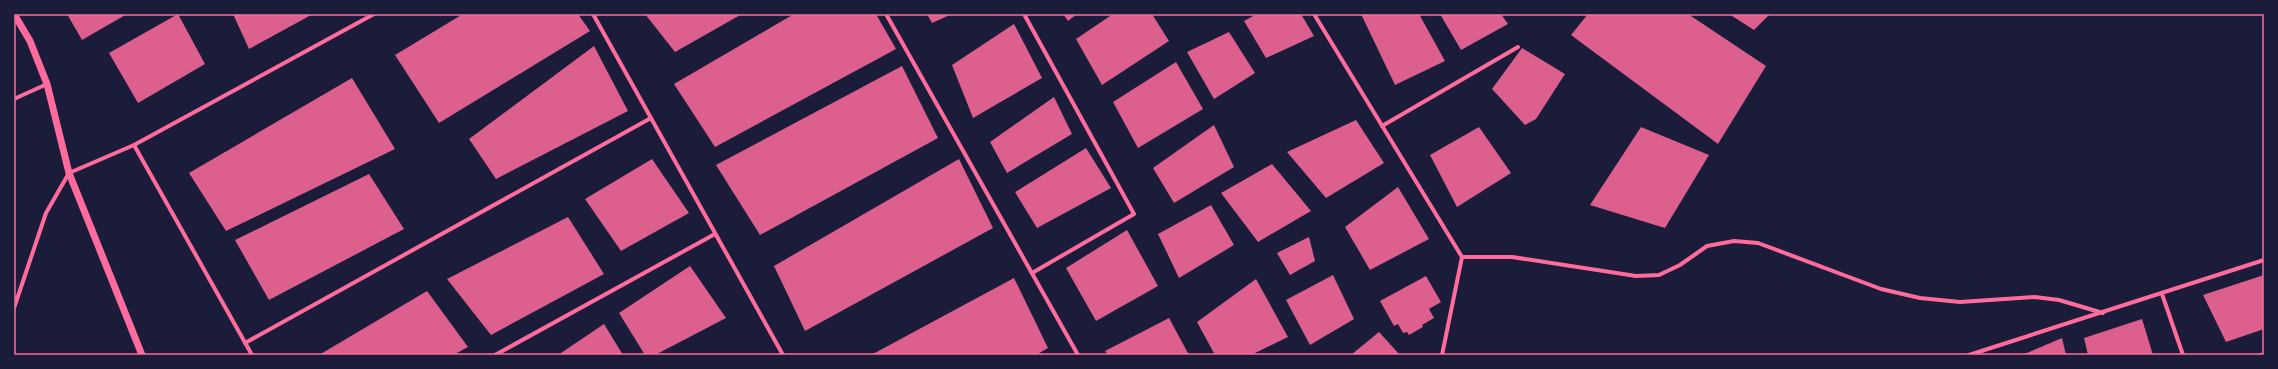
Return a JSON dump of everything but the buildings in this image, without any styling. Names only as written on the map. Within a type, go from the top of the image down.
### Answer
[{"type":"street","points":[[14,14],[30,41],[47,84],[69,172],[142,355]]},
{"type":"street","points":[[14,308],[46,213],[69,172],[134,145],[374,14]]},
{"type":"street","points":[[593,14],[783,355]]},
{"type":"street","points":[[886,14],[1078,355]]},
{"type":"street","points":[[1024,14],[1134,214],[1032,273]]},
{"type":"street","points":[[1314,14],[1462,257],[1442,355]]},
{"type":"street","points":[[1382,126],[1518,47]]},
{"type":"street","points":[[14,99],[47,84]]},
{"type":"street","points":[[246,344],[651,118]]},
{"type":"street","points":[[134,145],[252,355]]},
{"type":"street","points":[[495,355],[715,234]]},
{"type":"street","points":[[1462,257],[1512,257],[1636,276],[1659,275],[1680,265],[1707,246],[1734,241],[1758,243],[1881,289],[1920,298],[1960,302],[2034,297],[2059,300],[2103,313]]},
{"type":"street","points":[[1969,355],[2264,260]]},
{"type":"street","points":[[2162,294],[2183,355]]}]
